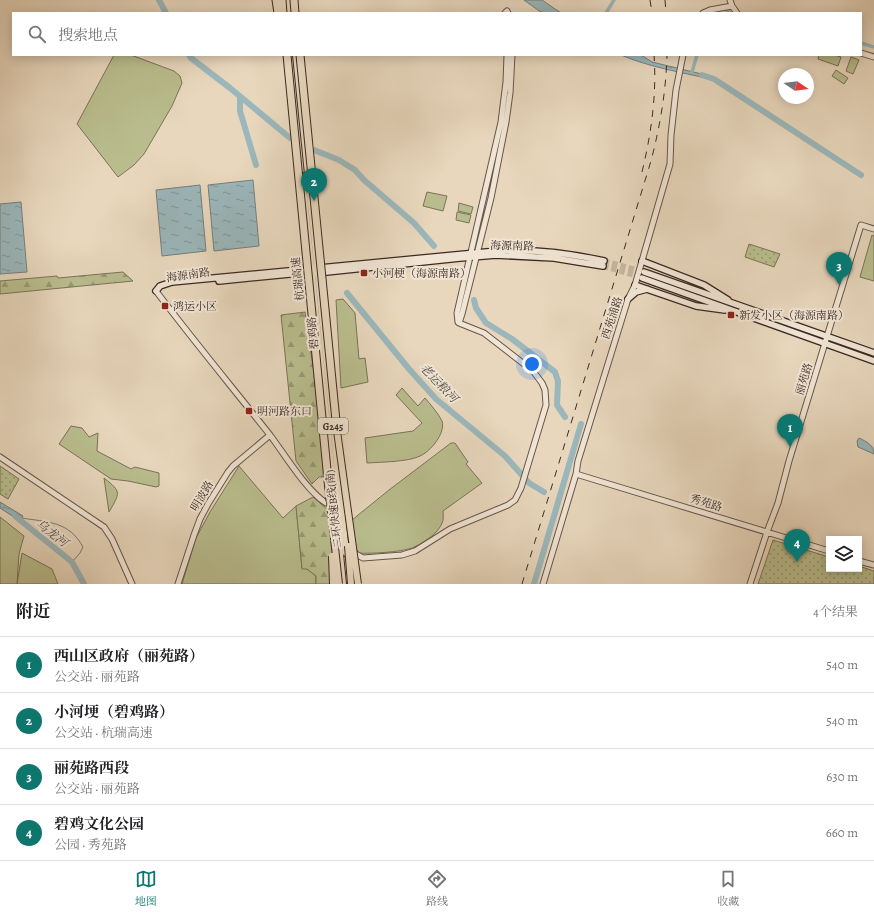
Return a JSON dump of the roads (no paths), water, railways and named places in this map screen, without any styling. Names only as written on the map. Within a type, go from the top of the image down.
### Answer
[{"type":"highway","points":[[276,0],[278,12]]},
{"type":"highway","points":[[282,0],[283,12]]},
{"type":"highway","points":[[285,0],[286,12]]},
{"type":"highway","points":[[290,0],[292,12]]},
{"type":"highway","points":[[294,0],[295,12]]},
{"type":"highway","points":[[284,56],[295,133]]},
{"type":"highway","name":"杭瑞高速","points":[[287,56],[333,502]]},
{"type":"highway","name":"碧鸡路","points":[[290,56],[350,584]]},
{"type":"highway","name":"碧鸡路","points":[[296,56],[333,502],[343,584]]},
{"type":"highway","points":[[300,56],[337,432],[358,584]]},
{"type":"highway","name":"二环快速B线(南)","points":[[337,432],[350,584]]},
{"type":"highway","points":[[333,502],[333,584]]},
{"type":"highway","points":[[333,502],[339,584]]},
{"type":"main road","name":"海源南路","points":[[156,291],[160,286],[172,282],[314,271],[473,255],[506,250],[541,251],[569,254],[604,263]]},
{"type":"main road","points":[[642,261],[704,285],[736,308],[825,344],[874,361]]},
{"type":"main road","points":[[643,275],[736,308],[874,353]]},
{"type":"main road","points":[[635,285],[696,306],[736,308]]},
{"type":"main road","points":[[628,299],[636,292],[647,289]]},
{"type":"street","points":[[730,0],[736,12]]},
{"type":"street","points":[[705,12],[732,6]]},
{"type":"street","points":[[862,53],[874,57]]},
{"type":"street","points":[[473,255],[501,122],[506,82],[507,56]]},
{"type":"street","points":[[346,547],[364,558],[402,555],[415,551],[450,529],[508,505],[515,500],[524,483],[546,406],[546,398],[542,383],[533,370],[484,333],[458,323],[457,313],[491,198],[506,122],[510,94],[512,56]]},
{"type":"street","name":"西苑浦路","points":[[543,584],[576,474],[578,461],[628,299],[635,285],[670,164],[671,135],[678,76],[683,56]]},
{"type":"street","name":"丽苑路","points":[[750,584],[778,503],[789,461],[861,225],[874,229]]},
{"type":"street","points":[[156,291],[196,344],[270,434],[312,491],[326,503],[333,502]]},
{"type":"street","name":"明波路","points":[[178,584],[194,535],[208,504],[228,472],[270,434]]},
{"type":"street","points":[[0,457],[104,527],[112,539],[132,584]]},
{"type":"street","name":"秀苑路","points":[[576,474],[826,550]]},
{"type":"street","points":[[348,575],[364,558]]},
{"type":"street","points":[[862,561],[874,565]]},
{"type":"water","points":[[524,0],[542,0],[560,12],[541,12]]},
{"type":"water","points":[[624,56],[643,56],[652,62],[710,76],[710,79],[654,66]]},
{"type":"water","points":[[253,180],[259,246],[214,251],[208,185]]},
{"type":"water","points":[[200,185],[206,251],[162,256],[156,190]]},
{"type":"water","points":[[21,202],[27,272],[0,274],[0,204]]},
{"type":"water","points":[[859,438],[867,442],[873,448],[874,454],[858,447],[857,441]]},
{"type":"water","points":[[0,502],[23,516],[20,521],[0,508]]},
{"type":"waterway","name":"老运粮河","points":[[159,0],[165,12]]},
{"type":"waterway","points":[[607,12],[614,0]]},
{"type":"waterway","points":[[725,9],[730,12]]},
{"type":"waterway","points":[[862,43],[874,47]]},
{"type":"waterway","name":"老运粮河","points":[[190,56],[290,138]]},
{"type":"waterway","points":[[692,72],[697,56]]},
{"type":"waterway","points":[[702,75],[714,79],[861,175]]},
{"type":"waterway","name":"老运粮河","points":[[240,97],[240,111],[256,165]]},
{"type":"waterway","name":"老运粮河","points":[[314,150],[339,160],[355,170],[364,180],[414,223],[434,246]]},
{"type":"waterway","name":"老运粮河","points":[[451,269],[458,276]]},
{"type":"waterway","name":"老运粮河","points":[[347,293],[409,369],[436,399],[505,456],[529,483],[544,492]]},
{"type":"waterway","name":"老运粮河","points":[[474,300],[476,308],[486,323],[512,339],[555,372],[558,381],[557,405],[565,417]]},
{"type":"waterway","name":"老运粮河","points":[[534,584],[581,424]]},
{"type":"waterway","name":"乌龙河","points":[[15,516],[72,562],[84,584]]},
{"type":"waterway","points":[[21,518],[56,524],[71,532],[83,547],[72,562]]},
{"type":"tunnel","points":[[604,261],[644,272]]},
{"type":"tunnel","points":[[603,266],[641,277]]},
{"type":"railway","points":[[650,0],[652,12]]},
{"type":"railway","points":[[665,0],[666,12]]},
{"type":"railway","points":[[642,172],[648,144],[654,99],[654,56]]},
{"type":"railway","points":[[522,584],[651,161],[662,109],[667,56]]},
{"type":"place","name":"小河埂（碧鸡路）","points":[[314,201]]},
{"type":"place","name":"小河梗（海源南路）","points":[[364,273]]},
{"type":"place","name":"丽苑路西段","points":[[839,285]]},
{"type":"place","name":"鸿运小区","points":[[165,306]]},
{"type":"place","name":"新发小区（海源南路）","points":[[731,315]]},
{"type":"place","name":"明河路东口","points":[[249,411]]},
{"type":"place","name":"西山区政府（丽苑路）","points":[[790,447]]},
{"type":"place","name":"碧鸡文化公园","points":[[797,562]]}]
